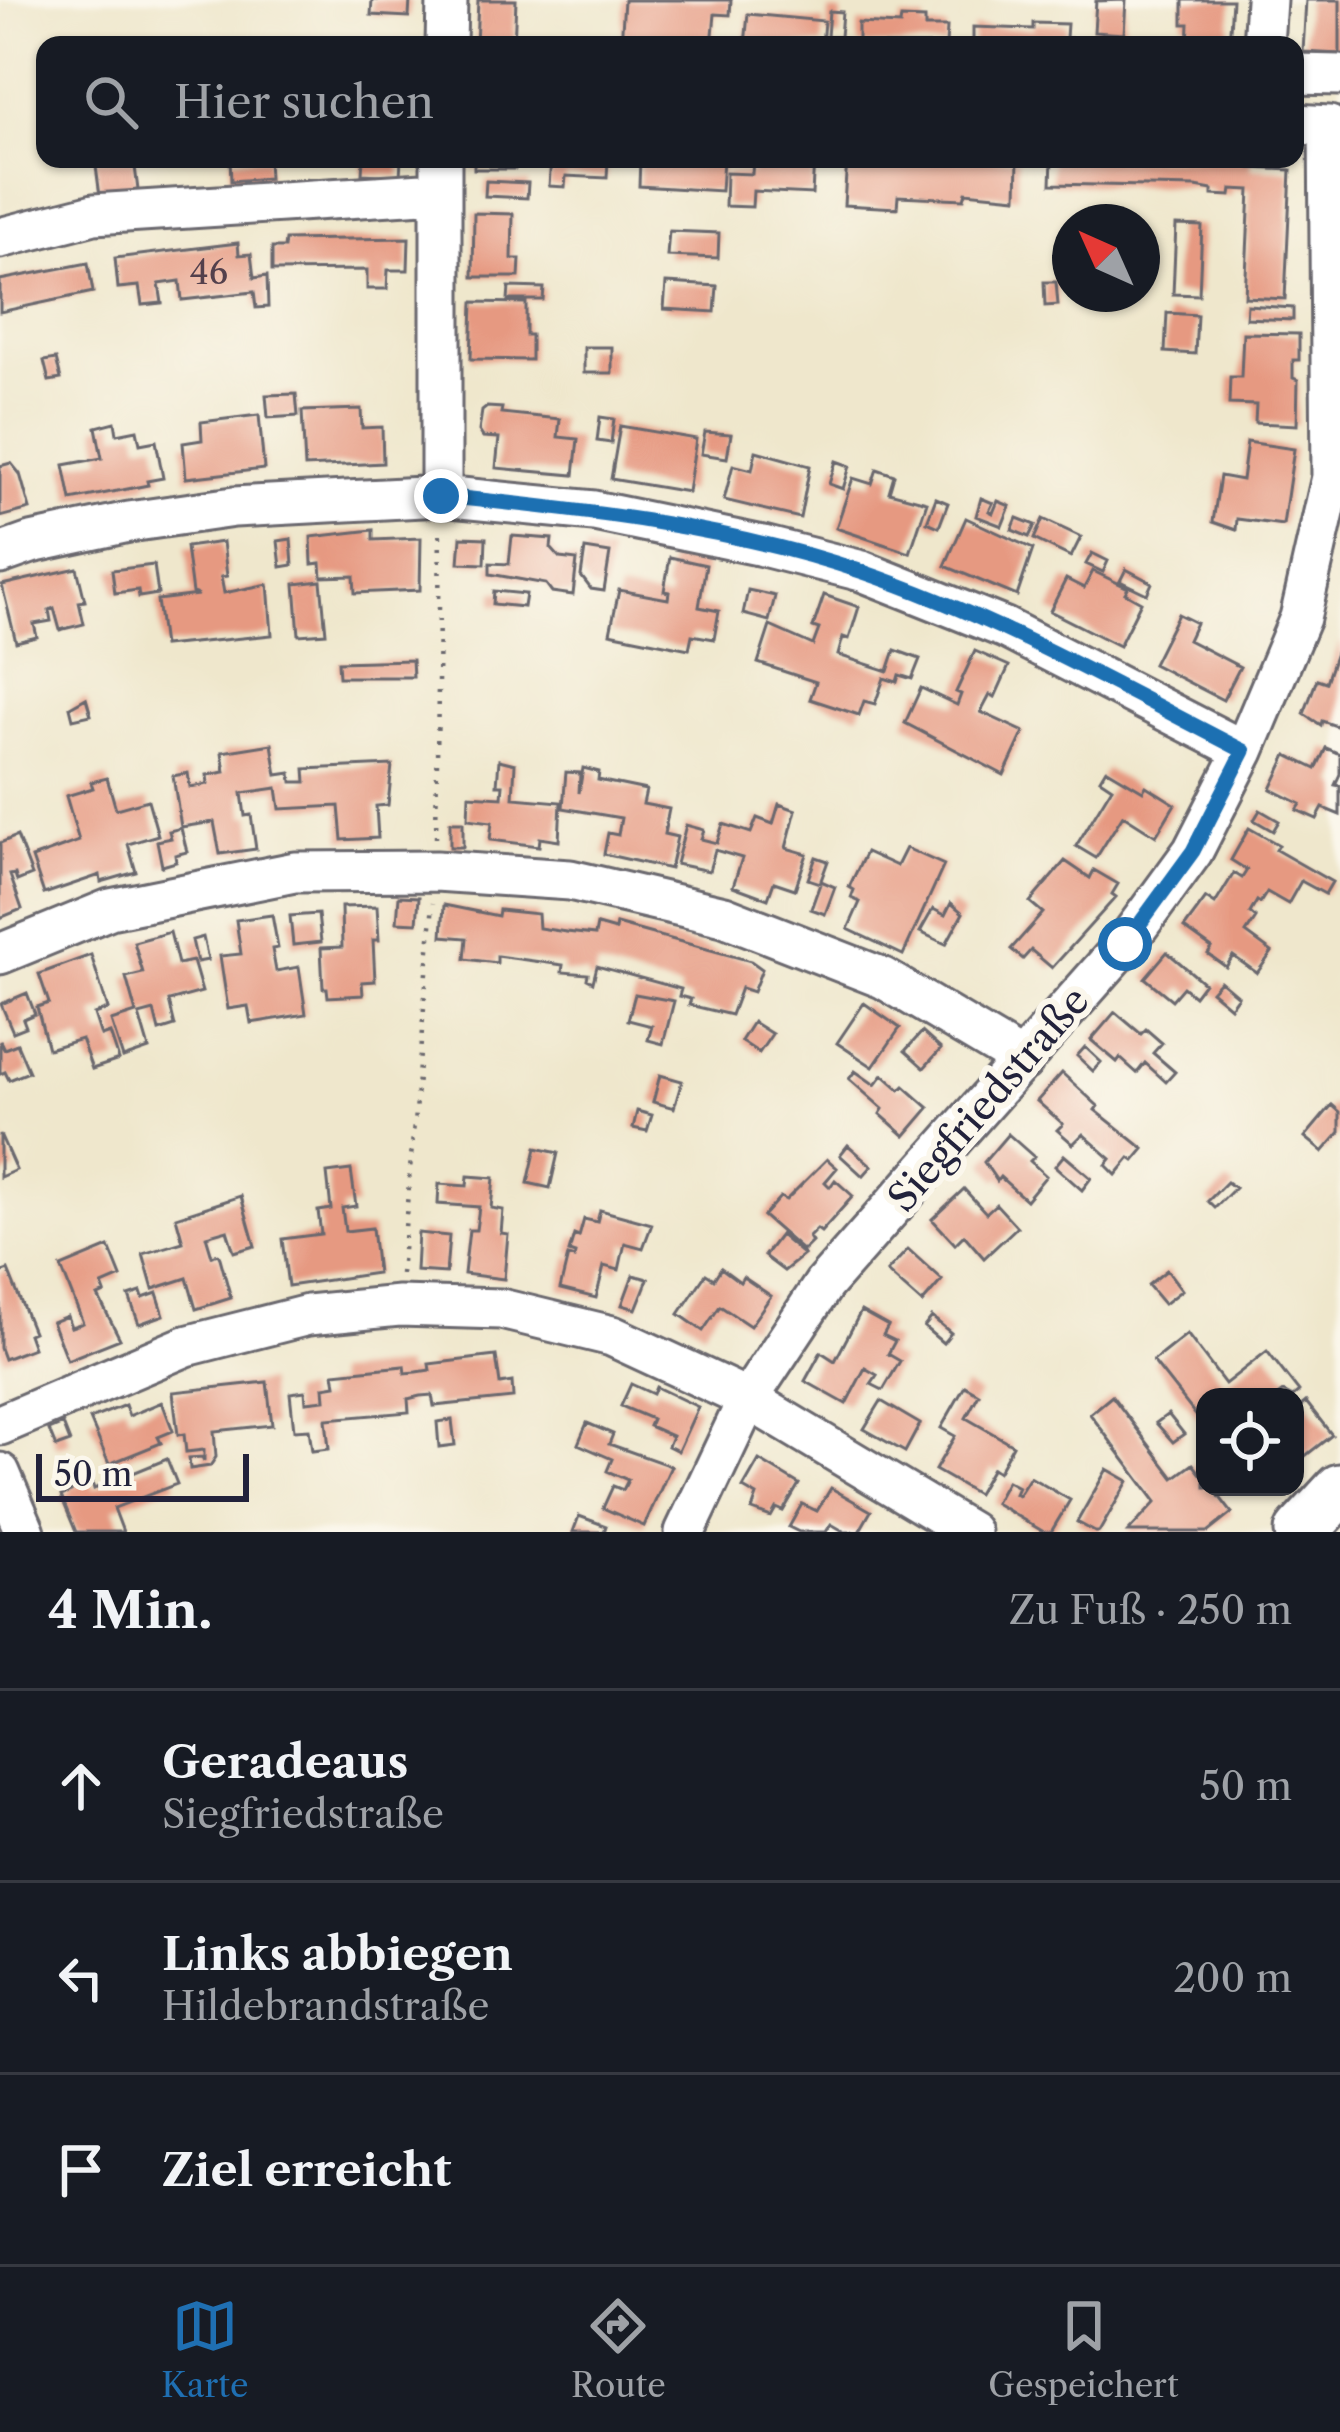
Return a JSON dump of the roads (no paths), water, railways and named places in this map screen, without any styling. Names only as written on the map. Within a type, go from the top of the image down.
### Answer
[{"type":"main road","points":[[1300,1532],[1340,1490]]},
{"type":"street","points":[[446,36],[447,0]]},
{"type":"street","points":[[1264,36],[1266,0]]},
{"type":"street","points":[[1304,74],[1340,76]]},
{"type":"street","name":"Siegfriedstraße","points":[[685,1532],[748,1400],[824,1284],[1125,944],[1193,851],[1244,751],[1330,537],[1336,317],[1330,127],[1304,125]]},
{"type":"street","points":[[0,238],[94,214],[440,176],[441,496]]},
{"type":"street","points":[[0,554],[129,522],[234,507],[441,496],[594,512],[764,546],[862,572],[1006,628],[1244,751]]},
{"type":"street","points":[[0,954],[110,909],[295,872],[436,871],[570,880],[724,916],[843,962],[883,978],[1023,1061]]},
{"type":"street","points":[[0,1425],[186,1346],[308,1315],[399,1306],[501,1309],[612,1336],[748,1400],[970,1532]]},
{"type":"street","points":[[0,1473],[25,1532]]}]
